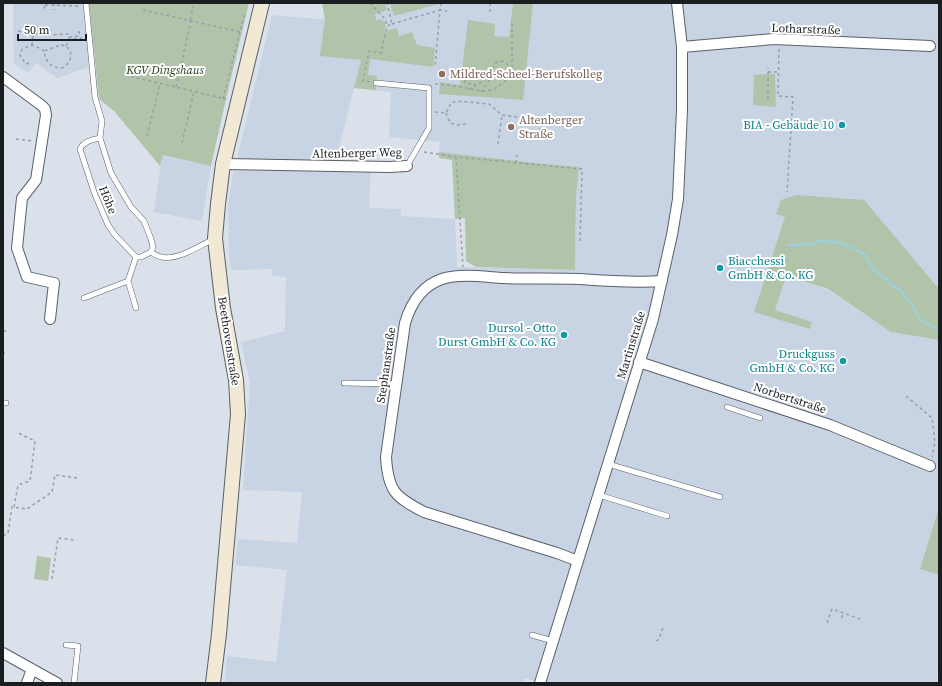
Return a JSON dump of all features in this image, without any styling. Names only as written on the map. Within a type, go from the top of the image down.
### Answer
[{"type":"main road","name":"Beethovenstraße","points":[[213,683],[238,414],[236,380],[223,308],[215,238],[223,164],[262,3]]},
{"type":"street","name":"Martinstraße","points":[[540,683],[653,319],[672,235],[678,199],[682,110],[682,47],[677,3]]},
{"type":"street","name":"Lotharstraße","points":[[682,47],[780,40],[930,46]]},
{"type":"street","points":[[3,77],[44,110],[46,115],[36,180],[22,198],[17,248],[27,277],[54,283],[50,319]]},
{"type":"street","name":"Altenberger Weg","points":[[223,164],[407,166]]},
{"type":"street","name":"Stephanstraße","points":[[578,561],[424,512],[412,506],[392,490],[387,472],[386,457],[405,323],[416,296],[433,283],[443,278],[578,279],[637,283],[662,281]]},
{"type":"street","name":"Norbertstraße","points":[[639,362],[830,426],[930,466]]},
{"type":"street","points":[[3,653],[57,683]]},
{"type":"street","points":[[27,683],[32,669]]},
{"type":"lane","name":"Höhe","points":[[86,3],[95,97],[102,120],[100,138],[111,173],[131,207],[144,221],[153,247],[150,252]]},
{"type":"lane","points":[[376,83],[429,88]]},
{"type":"lane","name":"Altenberger Weg","points":[[407,166],[429,128],[429,88]]},
{"type":"lane","name":"Höhe","points":[[100,138],[83,144],[80,148],[81,152],[94,192],[108,225],[115,235],[136,257]]},
{"type":"lane","points":[[136,308],[128,281],[136,257],[141,258],[150,252],[161,257],[171,257],[184,254],[215,238]]},
{"type":"lane","points":[[84,298],[128,281]]},
{"type":"lane","points":[[344,383],[396,384]]},
{"type":"lane","points":[[727,407],[760,418]]},
{"type":"lane","points":[[608,464],[720,497]]},
{"type":"lane","points":[[599,495],[667,516]]},
{"type":"lane","points":[[532,635],[553,641]]},
{"type":"lane","points":[[66,645],[78,646],[74,683]]},
{"type":"path","points":[[40,3],[54,6],[79,6]]},
{"type":"path","points":[[54,3],[54,10]]},
{"type":"path","points":[[370,3],[385,19],[387,26],[381,53],[369,51],[364,81],[376,83]]},
{"type":"path","points":[[387,3],[392,24]]},
{"type":"path","points":[[435,67],[441,3]]},
{"type":"path","points":[[490,3],[490,12]]},
{"type":"path","points":[[44,9],[45,4]]},
{"type":"path","points":[[176,87],[194,5]]},
{"type":"path","points":[[143,10],[240,32]]},
{"type":"path","points":[[387,26],[440,10],[448,11]]},
{"type":"path","points":[[223,98],[244,16],[242,15]]},
{"type":"path","points":[[429,88],[429,84],[462,87],[469,90],[484,92],[497,87],[507,79],[512,67],[511,24]]},
{"type":"path","points":[[69,38],[82,38],[82,30]]},
{"type":"path","points":[[69,38],[79,36],[79,31]]},
{"type":"path","points":[[18,32],[46,35],[68,34],[69,38]]},
{"type":"path","points":[[32,45],[33,33]]},
{"type":"path","points":[[66,46],[69,38]]},
{"type":"path","points":[[780,40],[778,96],[793,97],[787,192]]},
{"type":"path","points":[[29,64],[26,64],[20,56],[22,49],[32,45],[44,51],[66,46]]},
{"type":"path","points":[[44,51],[45,59],[48,63],[55,67],[62,68],[69,64],[71,56],[71,52],[66,46]]},
{"type":"path","points":[[502,60],[509,66],[509,72],[505,76],[498,77],[494,74],[492,68],[494,63],[502,60]]},
{"type":"path","points":[[768,68],[768,99]]},
{"type":"path","points":[[768,72],[778,72]]},
{"type":"path","points":[[481,92],[494,74]]},
{"type":"path","points":[[469,90],[494,74]]},
{"type":"path","points":[[125,75],[228,100]]},
{"type":"path","points":[[461,78],[465,78],[464,83],[476,85]]},
{"type":"path","points":[[147,136],[160,84]]},
{"type":"path","points":[[182,143],[194,92]]},
{"type":"path","points":[[466,124],[457,125],[450,123],[446,113],[451,103],[457,101],[489,104],[502,115],[542,120],[540,130],[538,130]]},
{"type":"path","points":[[429,111],[446,113]]},
{"type":"path","points":[[498,144],[502,115]]},
{"type":"path","points":[[16,138],[42,142]]},
{"type":"path","points":[[416,151],[456,157],[582,169],[580,243]]},
{"type":"path","points":[[516,163],[517,155]]},
{"type":"path","points":[[456,157],[464,277]]},
{"type":"path","points":[[906,396],[932,418],[936,442],[930,466]]},
{"type":"path","points":[[3,536],[8,533],[12,507],[14,507],[18,485],[30,481],[35,441],[16,432]]},
{"type":"path","points":[[14,507],[27,509],[52,492],[55,475],[77,478]]},
{"type":"path","points":[[52,579],[58,538],[75,540]]},
{"type":"path","points":[[827,623],[832,609],[860,619]]},
{"type":"path","points":[[842,618],[844,613]]},
{"type":"path","points":[[656,642],[659,639],[663,628]]},
{"type":"shaded area","points":[[13,3],[83,3],[89,67],[57,78],[36,63],[28,73],[14,64]]},
{"type":"shaded area","points":[[322,3],[939,3],[939,289],[769,270],[828,290],[891,332],[939,340],[939,507],[920,569],[939,575],[939,643],[937,683],[542,683],[524,678],[522,683],[225,683],[227,656],[276,662],[287,570],[235,565],[238,539],[297,543],[302,492],[243,490],[250,382],[241,342],[285,331],[286,277],[272,276],[272,269],[231,270],[229,254],[228,206],[232,179],[272,15],[325,19]],"holes":[[[354,88],[391,92],[389,137],[440,142],[439,152],[578,167],[575,270],[457,267],[455,219],[401,216],[401,209],[369,208],[371,161],[336,160]]]},
{"type":"shaded area","points":[[162,155],[211,166],[202,221],[154,212]]},
{"type":"green space","name":"KGV Dingshaus","points":[[89,3],[249,3],[211,166],[163,155],[160,166],[114,111],[99,99]]},
{"type":"green space","points":[[322,3],[385,3],[387,10],[375,14],[376,20],[381,19],[385,23],[384,31],[397,28],[399,36],[412,32],[417,45],[435,48],[433,67],[370,59],[368,75],[377,76],[376,90],[354,88],[361,60],[320,56],[325,19]]},
{"type":"green space","points":[[390,3],[439,3],[439,4],[394,16]]},
{"type":"green space","points":[[513,3],[533,3],[523,100],[439,94],[440,82],[460,85],[468,20],[495,24],[494,36],[509,37]]},
{"type":"green space","points":[[775,74],[776,107],[753,105],[754,75]]},
{"type":"green space","points":[[439,152],[579,167],[576,196],[575,270],[476,267],[466,261],[465,218],[455,219],[452,160],[439,158]]},
{"type":"green space","points":[[796,195],[864,200],[939,289],[939,340],[891,332],[828,289],[786,276],[775,310],[812,322],[810,329],[754,312],[785,217],[776,214],[781,200]]},
{"type":"green space","points":[[939,507],[939,575],[920,569]]},
{"type":"green space","points":[[37,556],[51,558],[48,581],[34,579]]},
{"type":"waterway","points":[[788,245],[814,244],[818,241],[838,242],[855,249],[865,255],[874,270],[888,280],[890,285],[898,288],[912,304],[920,319],[939,330]]},
{"type":"place","name":"Mildred-Scheel-Berufskolleg","points":[[442,74]]},
{"type":"place","name":"BIA - Gebäude 10","points":[[842,125]]},
{"type":"place","name":"Altenberger Straße","points":[[511,127]]},
{"type":"place","name":"Biacchessi GmbH & Co. KG","points":[[720,268]]},
{"type":"place","name":"Dursol - Otto Durst GmbH & Co. KG","points":[[564,335]]},
{"type":"place","name":"Druckguss GmbH & Co. KG","points":[[843,361]]}]
